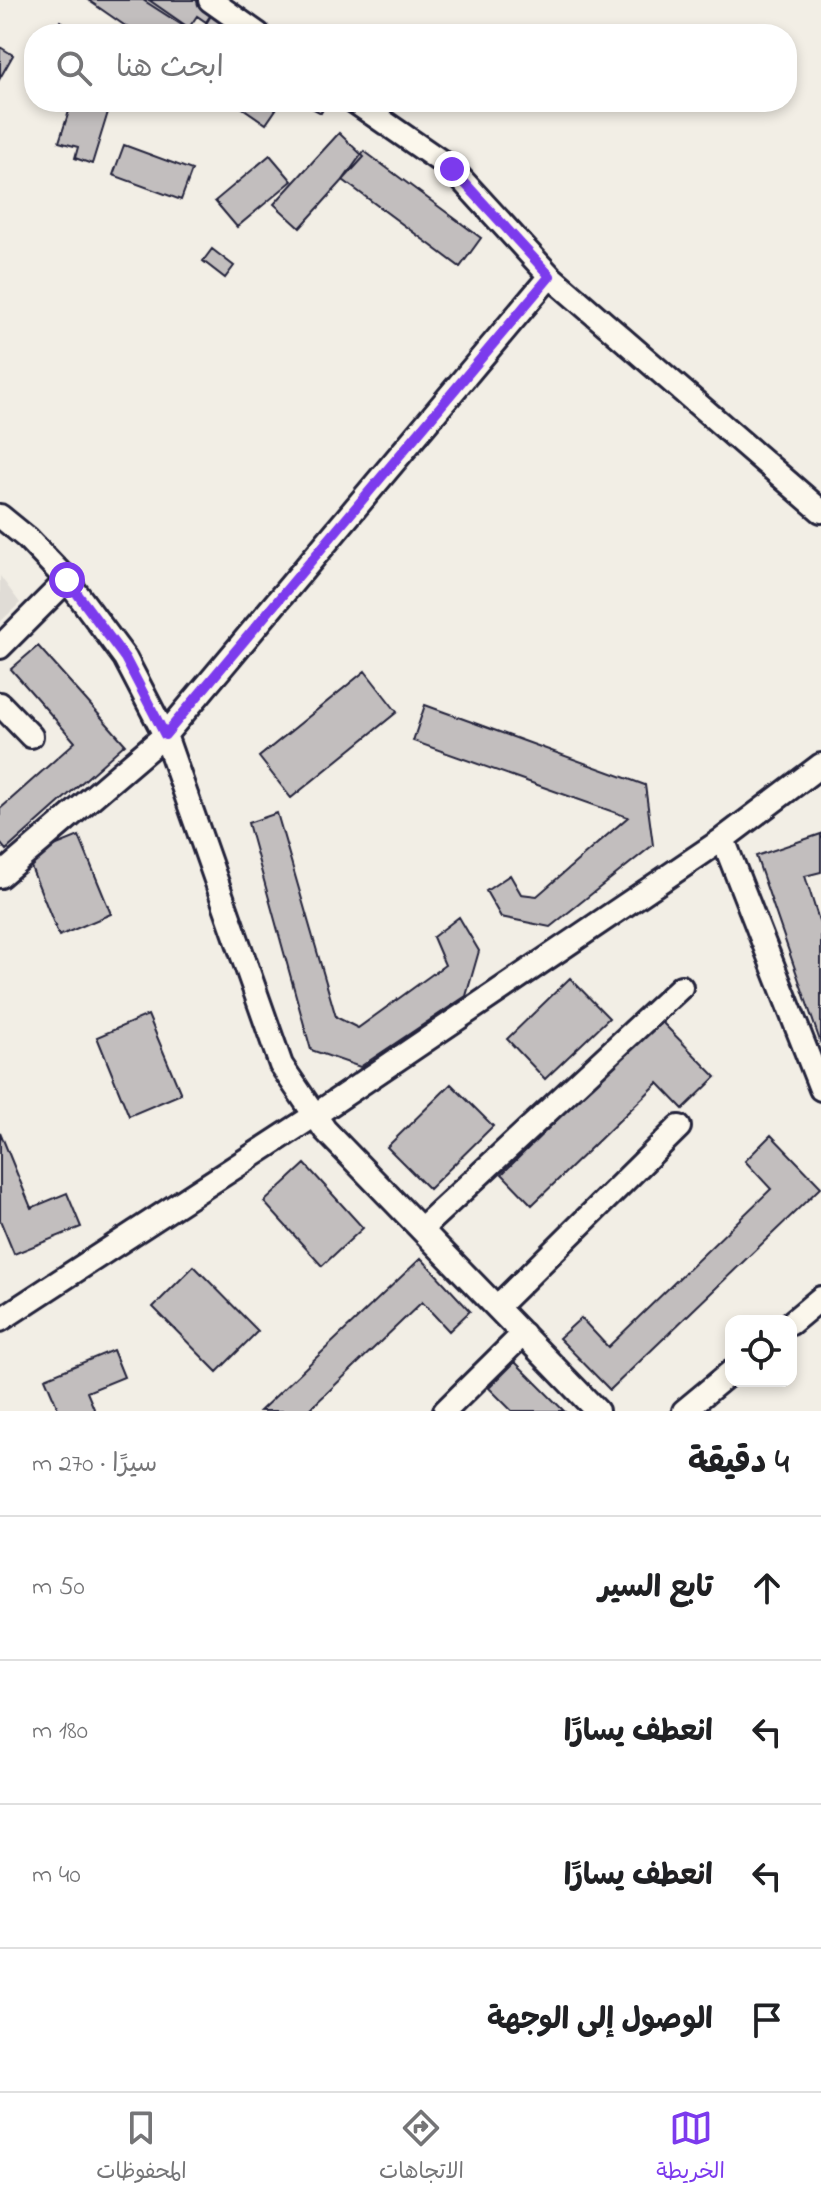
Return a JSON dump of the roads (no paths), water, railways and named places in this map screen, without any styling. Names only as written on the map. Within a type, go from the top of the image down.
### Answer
[{"type":"street","points":[[210,0],[244,24]]},
{"type":"street","points":[[369,112],[452,169],[550,276],[821,511]]},
{"type":"street","points":[[0,876],[165,735],[550,276]]},
{"type":"street","points":[[0,516],[27,538],[67,580],[125,658],[165,735],[281,1065],[325,1130],[597,1411]]},
{"type":"street","points":[[0,647],[67,580]]},
{"type":"street","points":[[0,704],[31,736]]},
{"type":"street","points":[[2,1311],[315,1115],[723,839],[821,765]]},
{"type":"street","points":[[723,839],[821,1089]]},
{"type":"street","points":[[421,1229],[681,987]]},
{"type":"street","points":[[497,1307],[679,1127]]},
{"type":"street","points":[[797,1318],[821,1298]]},
{"type":"street","points":[[445,1411],[523,1334]]},
{"type":"street","points":[[684,1411],[725,1377]]}]
